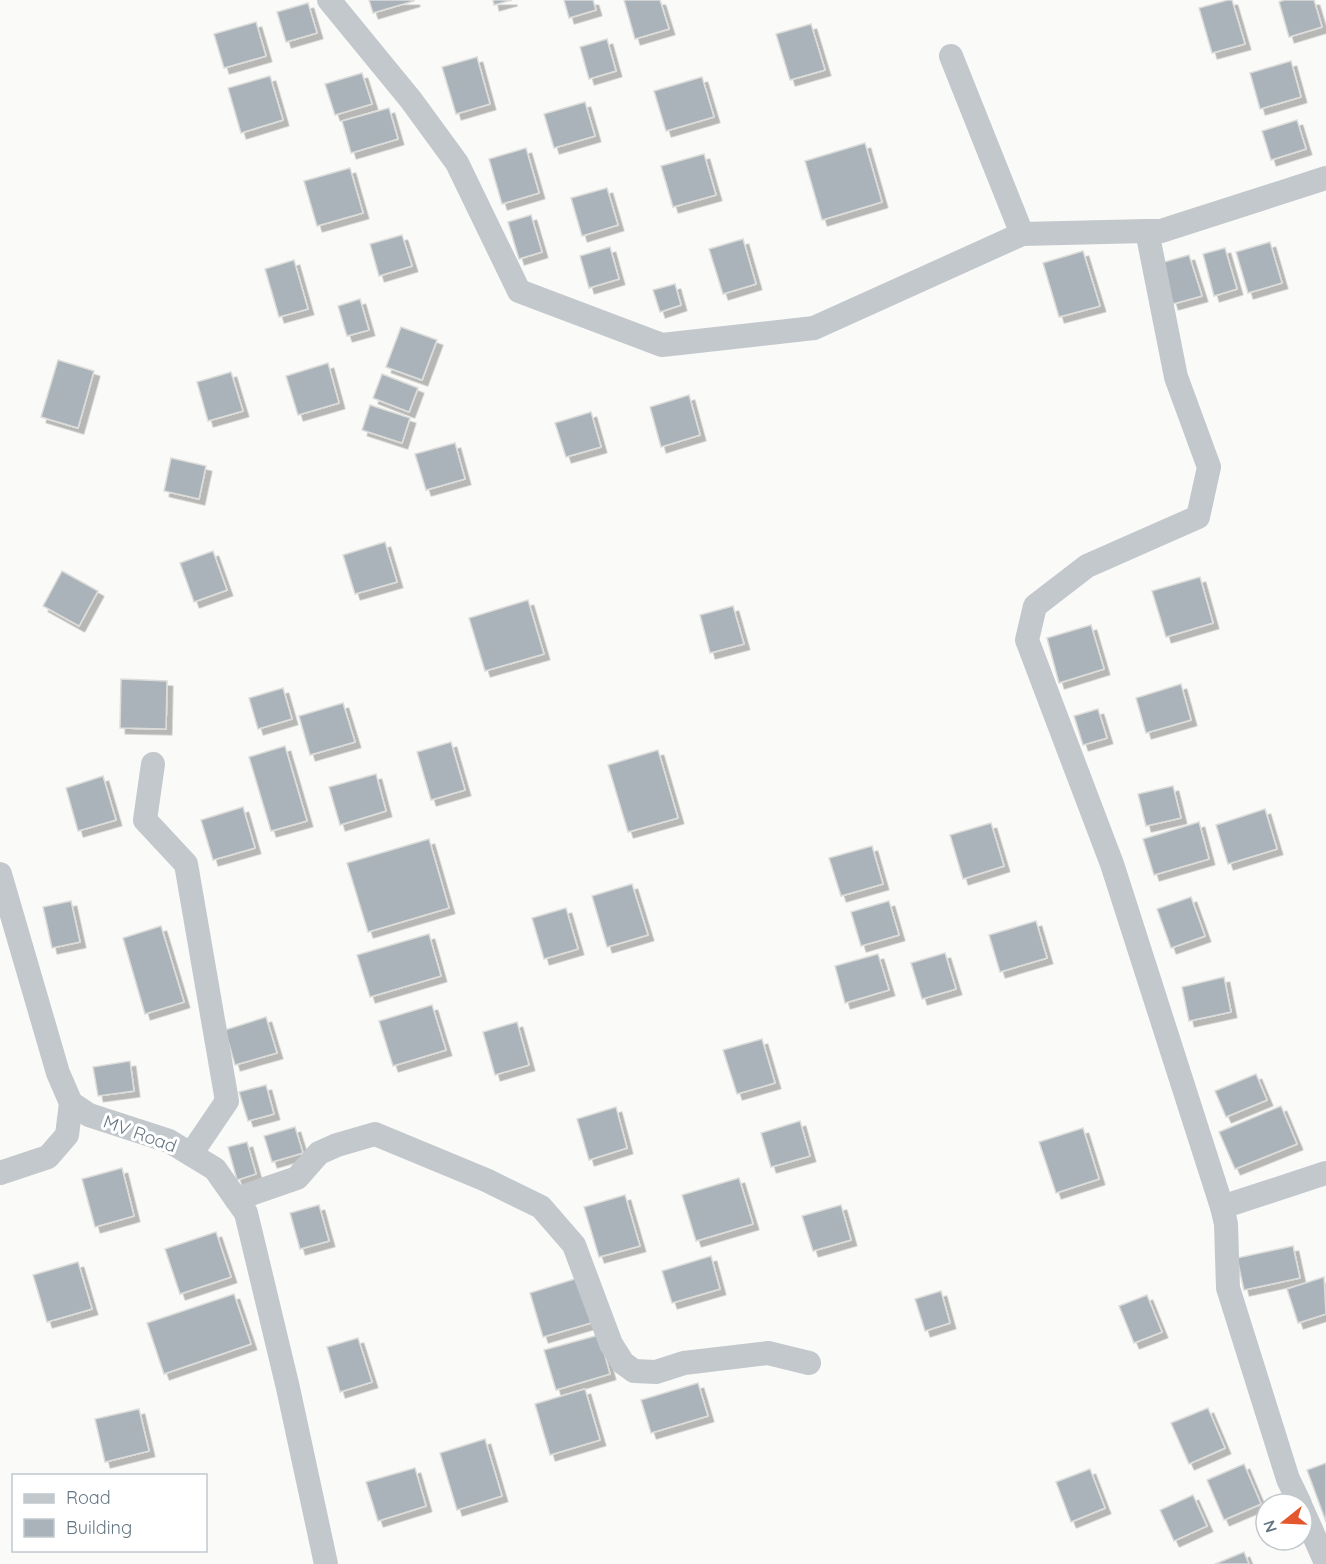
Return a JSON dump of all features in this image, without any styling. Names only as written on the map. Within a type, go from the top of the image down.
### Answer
[{"type":"street","points":[[329,0],[411,100],[457,163],[519,291],[662,345],[814,328],[1022,234],[1161,231],[1326,178]]},
{"type":"street","points":[[951,56],[1022,234]]},
{"type":"street","points":[[1147,231],[1176,377],[1209,467],[1198,517],[1086,566],[1035,606],[1027,639],[1112,864],[1222,1207],[1227,1224],[1228,1288],[1288,1479],[1294,1492]]},
{"type":"street","points":[[153,764],[145,820],[186,864],[227,1101],[191,1154]]},
{"type":"street","points":[[0,873],[58,1073],[71,1103],[67,1134],[48,1157],[0,1173]]},
{"type":"street","name":"MV Road","points":[[71,1103],[89,1115],[169,1141],[215,1169],[246,1214],[326,1564]]},
{"type":"street","points":[[236,1199],[297,1178],[319,1153],[375,1134],[486,1180],[541,1207],[574,1245],[611,1344],[623,1363],[634,1371],[656,1372],[684,1363],[768,1353],[809,1363]]},
{"type":"street","points":[[1222,1207],[1326,1173]]},
{"type":"street","points":[[1314,1536],[1326,1563]]},
{"type":"building","points":[[369,0],[414,0],[414,1],[373,13]]},
{"type":"building","points":[[493,0],[512,0],[494,5]]},
{"type":"building","points":[[564,0],[593,0],[596,10],[569,18]]},
{"type":"building","points":[[624,0],[660,0],[669,29],[635,39]]},
{"type":"building","points":[[1232,0],[1245,44],[1212,53],[1199,8]]},
{"type":"building","points":[[1314,0],[1322,27],[1289,37],[1279,2]]},
{"type":"building","points":[[308,3],[317,33],[286,42],[277,12]]},
{"type":"building","points":[[256,22],[266,56],[224,68],[214,34]]},
{"type":"building","points":[[811,24],[825,70],[790,80],[776,34]]},
{"type":"building","points":[[607,39],[616,71],[589,79],[580,47]]},
{"type":"building","points":[[477,57],[490,104],[456,114],[442,67]]},
{"type":"building","points":[[1291,61],[1301,97],[1260,109],[1250,73]]},
{"type":"building","points":[[362,73],[372,104],[335,115],[325,84]]},
{"type":"building","points":[[270,76],[283,120],[241,133],[228,88]]},
{"type":"building","points":[[702,77],[714,117],[666,131],[654,91]]},
{"type":"building","points":[[585,102],[595,136],[554,148],[544,114]]},
{"type":"building","points":[[389,108],[398,139],[351,153],[342,121]]},
{"type":"building","points":[[1297,120],[1306,149],[1271,160],[1262,131]]},
{"type":"building","points":[[865,143],[882,202],[822,220],[805,161]]},
{"type":"building","points":[[526,148],[539,193],[502,204],[489,159]]},
{"type":"building","points":[[704,154],[716,195],[673,207],[661,166]]},
{"type":"building","points":[[350,168],[363,213],[317,226],[304,181]]},
{"type":"building","points":[[607,188],[618,225],[582,236],[571,198]]},
{"type":"building","points":[[531,215],[542,252],[519,259],[508,222]]},
{"type":"building","points":[[402,235],[412,266],[379,276],[370,244]]},
{"type":"building","points":[[743,239],[756,284],[723,294],[709,249]]},
{"type":"building","points":[[1270,242],[1282,283],[1248,293],[1236,252]]},
{"type":"building","points":[[610,247],[619,279],[589,288],[580,256]]},
{"type":"building","points":[[1225,248],[1237,289],[1214,296],[1203,254]]},
{"type":"building","points":[[1083,251],[1100,306],[1059,317],[1043,263]]},
{"type":"building","points":[[1189,255],[1202,296],[1173,304],[1161,263]]},
{"type":"building","points":[[294,260],[308,309],[279,317],[265,269]]},
{"type":"building","points":[[675,284],[681,305],[660,312],[653,290]]},
{"type":"building","points":[[360,299],[369,330],[347,336],[338,306]]},
{"type":"building","points":[[401,327],[437,340],[422,380],[386,367]]},
{"type":"building","points":[[58,360],[94,371],[78,428],[41,417]]},
{"type":"building","points":[[328,363],[339,403],[298,415],[286,376]]},
{"type":"building","points":[[231,372],[243,411],[208,421],[197,382]]},
{"type":"building","points":[[382,374],[418,388],[409,412],[373,398]]},
{"type":"building","points":[[689,395],[700,435],[661,447],[650,407]]},
{"type":"building","points":[[370,405],[410,418],[402,443],[362,430]]},
{"type":"building","points":[[591,412],[601,447],[566,457],[555,423]]},
{"type":"building","points":[[455,443],[465,479],[426,490],[415,454]]},
{"type":"building","points":[[171,458],[206,466],[199,499],[164,491]]},
{"type":"building","points":[[385,542],[397,582],[355,594],[343,555]]},
{"type":"building","points":[[213,551],[227,590],[194,602],[180,563]]},
{"type":"building","points":[[62,571],[98,591],[79,626],[43,606]]},
{"type":"building","points":[[1200,577],[1213,623],[1166,637],[1152,591]]},
{"type":"building","points":[[528,600],[544,654],[485,671],[469,618]]},
{"type":"building","points":[[733,606],[744,644],[710,653],[700,615]]},
{"type":"building","points":[[1091,625],[1104,669],[1059,683],[1047,638]]},
{"type":"building","points":[[121,679],[167,681],[166,729],[120,728]]},
{"type":"building","points":[[1181,684],[1191,720],[1146,733],[1136,698]]},
{"type":"building","points":[[283,688],[292,719],[258,729],[249,698]]},
{"type":"building","points":[[343,703],[355,742],[310,755],[299,716]]},
{"type":"building","points":[[1098,709],[1107,738],[1083,745],[1074,716]]},
{"type":"building","points":[[451,742],[465,790],[431,800],[417,752]]},
{"type":"building","points":[[285,746],[307,821],[271,831],[249,757]]},
{"type":"building","points":[[658,750],[678,818],[628,832],[608,765]]},
{"type":"building","points":[[376,774],[386,811],[340,825],[329,787]]},
{"type":"building","points":[[103,776],[116,820],[78,831],[66,788]]},
{"type":"building","points":[[1173,786],[1181,818],[1146,826],[1138,794]]},
{"type":"building","points":[[243,807],[255,848],[213,860],[201,820]]},
{"type":"building","points":[[1265,809],[1277,849],[1228,864],[1216,825]]},
{"type":"building","points":[[1199,822],[1209,859],[1154,875],[1143,839]]},
{"type":"building","points":[[991,823],[1004,866],[963,879],[950,835]]},
{"type":"building","points":[[429,839],[449,908],[368,932],[347,863]]},
{"type":"building","points":[[872,846],[883,884],[841,896],[829,858]]},
{"type":"building","points":[[632,884],[648,935],[607,947],[592,896]]},
{"type":"building","points":[[1191,897],[1205,936],[1171,948],[1157,909]]},
{"type":"building","points":[[71,901],[80,942],[52,948],[43,907]]},
{"type":"building","points":[[889,901],[899,935],[861,946],[851,912]]},
{"type":"building","points":[[566,908],[578,949],[544,959],[532,918]]},
{"type":"building","points":[[1036,921],[1047,958],[1000,972],[989,935]]},
{"type":"building","points":[[161,926],[184,1002],[145,1014],[123,938]]},
{"type":"building","points":[[429,934],[441,976],[370,997],[357,955]]},
{"type":"building","points":[[945,953],[956,989],[922,999],[911,963]]},
{"type":"building","points":[[878,954],[889,990],[845,1003],[835,966]]},
{"type":"building","points":[[1224,977],[1231,1012],[1189,1021],[1182,987]]},
{"type":"building","points":[[432,1005],[446,1050],[393,1066],[379,1021]]},
{"type":"building","points":[[266,1017],[277,1053],[235,1065],[225,1030]]},
{"type":"building","points":[[517,1022],[529,1065],[495,1075],[483,1032]]},
{"type":"building","points":[[762,1039],[775,1083],[737,1094],[723,1050]]},
{"type":"building","points":[[130,1061],[134,1091],[98,1096],[93,1067]]},
{"type":"building","points":[[1256,1074],[1267,1100],[1226,1117],[1215,1091]]},
{"type":"building","points":[[266,1085],[274,1114],[248,1121],[239,1092]]},
{"type":"building","points":[[1281,1106],[1297,1144],[1235,1169],[1219,1132]]},
{"type":"building","points":[[616,1107],[627,1148],[589,1160],[577,1119]]},
{"type":"building","points":[[800,1121],[810,1156],[771,1167],[761,1133]]},
{"type":"building","points":[[295,1127],[303,1153],[272,1162],[264,1136]]},
{"type":"building","points":[[1083,1128],[1099,1179],[1056,1193],[1039,1142]]},
{"type":"building","points":[[247,1142],[256,1174],[237,1180],[228,1147]]},
{"type":"building","points":[[122,1168],[134,1216],[95,1227],[82,1179]]},
{"type":"building","points":[[739,1178],[753,1224],[696,1241],[682,1195]]},
{"type":"building","points":[[625,1195],[640,1246],[599,1257],[584,1207]]},
{"type":"building","points":[[319,1205],[329,1241],[300,1249],[290,1213]]},
{"type":"building","points":[[841,1205],[851,1240],[813,1251],[802,1216]]},
{"type":"building","points":[[216,1232],[231,1277],[180,1294],[165,1249]]},
{"type":"building","points":[[1293,1246],[1300,1278],[1244,1290],[1237,1258]]},
{"type":"building","points":[[711,1256],[720,1289],[672,1303],[662,1271]]},
{"type":"building","points":[[78,1262],[92,1309],[47,1322],[33,1275]]},
{"type":"building","points":[[1324,1277],[1326,1314],[1298,1323],[1287,1289]]},
{"type":"building","points":[[578,1278],[591,1323],[543,1337],[530,1293]]},
{"type":"building","points":[[941,1291],[950,1323],[925,1331],[915,1299]]},
{"type":"building","points":[[234,1294],[251,1344],[164,1374],[147,1323]]},
{"type":"building","points":[[1147,1295],[1162,1332],[1134,1343],[1119,1306]]},
{"type":"building","points":[[599,1335],[610,1374],[556,1390],[544,1350]]},
{"type":"building","points":[[358,1338],[372,1382],[340,1392],[327,1347]]},
{"type":"building","points":[[698,1383],[708,1416],[651,1433],[641,1400]]},
{"type":"building","points":[[585,1389],[600,1440],[550,1455],[535,1404]]},
{"type":"building","points":[[1208,1408],[1225,1448],[1189,1464],[1171,1423]]},
{"type":"building","points":[[139,1409],[149,1451],[105,1462],[95,1419]]},
{"type":"building","points":[[485,1439],[502,1496],[457,1510],[440,1453]]},
{"type":"building","points":[[1326,1463],[1326,1522],[1307,1470]]},
{"type":"building","points":[[1244,1464],[1256,1492],[1254,1492],[1254,1507],[1224,1520],[1207,1480]]},
{"type":"building","points":[[415,1468],[426,1506],[378,1521],[366,1482]]},
{"type":"building","points":[[1090,1469],[1105,1508],[1071,1522],[1056,1482]]},
{"type":"building","points":[[1193,1495],[1207,1526],[1174,1541],[1160,1510]]},
{"type":"building","points":[[1244,1552],[1249,1564],[1215,1564]]}]
